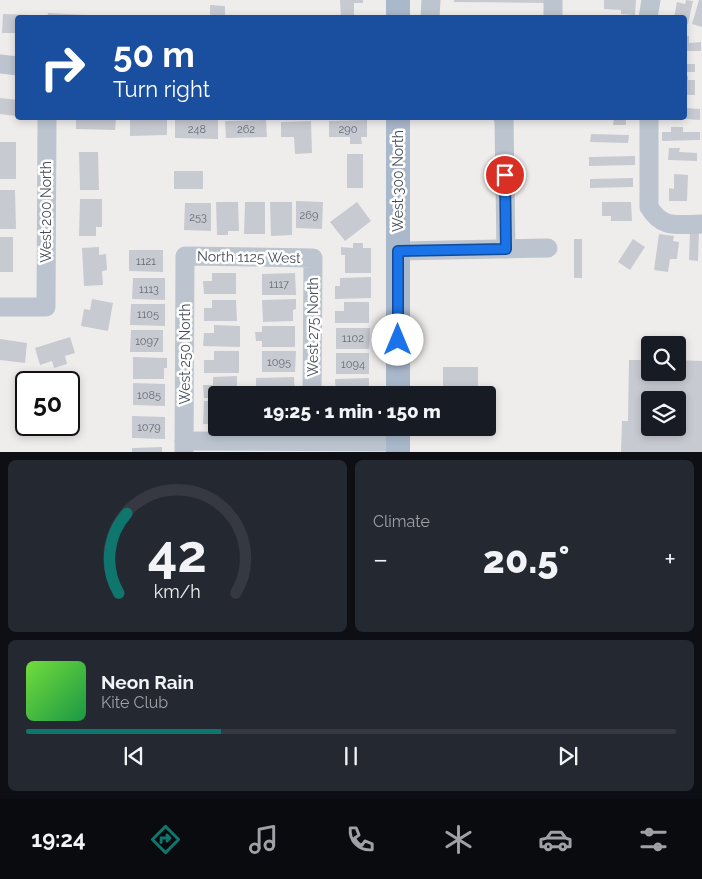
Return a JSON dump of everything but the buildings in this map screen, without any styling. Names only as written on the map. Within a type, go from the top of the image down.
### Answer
[{"type":"main road","points":[[398,0],[398,15]]},
{"type":"main road","name":"West 300 North","points":[[398,120],[398,386]]},
{"type":"street","points":[[430,15],[431,0]]},
{"type":"street","points":[[553,0],[553,15]]},
{"type":"street","points":[[648,15],[651,0]]},
{"type":"street","points":[[0,64],[15,66]]},
{"type":"street","name":"West 200 North","points":[[0,307],[46,307],[47,120]]},
{"type":"street","points":[[504,120],[506,249]]},
{"type":"street","points":[[649,120],[649,206],[657,219],[670,224],[702,224]]},
{"type":"street","points":[[398,251],[548,248]]},
{"type":"street","name":"North 1125 West","points":[[185,256],[313,258]]},
{"type":"street","name":"West 250 North","points":[[184,446],[185,256]]},
{"type":"street","name":"West 275 North","points":[[312,386],[313,258]]},
{"type":"street","points":[[184,446],[291,436]]},
{"type":"street","points":[[341,436],[398,440]]},
{"type":"route","points":[[398,340],[398,251],[506,249],[505,175]]}]
